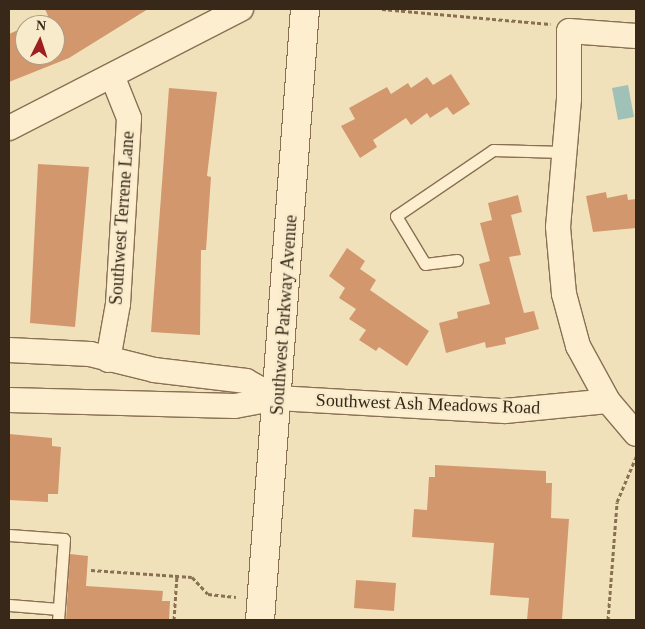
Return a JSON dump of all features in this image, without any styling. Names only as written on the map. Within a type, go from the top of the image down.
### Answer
[{"type":"street","points":[[9,128],[113,78],[241,9]]},
{"type":"street","name":"Southwest Parkway Avenue","points":[[260,620],[305,9]]},
{"type":"street","points":[[636,36],[569,31],[569,99],[558,227],[564,294],[578,346],[608,401],[636,434]]},
{"type":"street","name":"Southwest Terrene Lane","points":[[108,360],[118,304],[129,118],[113,78]]},
{"type":"street","name":"Southwest Ash Meadows Road","points":[[9,350],[90,354],[108,360],[246,381],[277,398]]},
{"type":"street","name":"Southwest Ash Meadows Road","points":[[9,400],[235,406],[277,398],[505,411],[608,401]]},
{"type":"lane","points":[[458,260],[425,264],[396,216],[493,150],[563,152]]},
{"type":"lane","points":[[9,535],[64,539],[59,614],[9,605]]},
{"type":"path","points":[[382,9],[556,24],[569,31]]},
{"type":"path","points":[[608,620],[617,502],[636,458]]},
{"type":"path","points":[[91,570],[192,577],[208,594],[236,597]]},
{"type":"path","points":[[174,620],[177,575]]},
{"type":"water","points":[[628,85],[634,117],[618,120],[612,88]]},
{"type":"building","points":[[45,9],[148,9],[65,60],[65,15],[48,15]]},
{"type":"building","points":[[15,31],[15,65],[52,65],[9,82],[9,34]]},
{"type":"building","points":[[451,74],[470,104],[453,115],[447,107],[430,118],[427,113],[411,125],[406,118],[373,140],[377,147],[360,158],[341,126],[355,119],[349,108],[387,87],[391,94],[408,83],[411,88],[427,77],[433,85]]},
{"type":"building","points":[[169,88],[217,92],[207,176],[211,177],[206,250],[201,250],[200,335],[151,332]]},
{"type":"building","points":[[38,164],[89,167],[75,327],[30,323]]},
{"type":"building","points":[[606,192],[607,198],[627,194],[628,200],[636,199],[636,228],[593,232],[586,196]]},
{"type":"building","points":[[518,195],[522,212],[511,215],[521,255],[509,257],[524,313],[534,311],[539,329],[505,338],[506,344],[486,348],[485,342],[446,353],[439,323],[458,318],[457,312],[490,304],[479,264],[490,261],[480,223],[492,220],[488,203]]},
{"type":"building","points":[[347,248],[365,261],[360,269],[376,280],[370,290],[429,331],[407,366],[379,347],[376,351],[359,340],[366,330],[349,319],[356,309],[339,298],[345,288],[329,276]]},
{"type":"building","points":[[9,434],[52,438],[52,446],[61,447],[58,494],[48,494],[48,502],[9,500]]},
{"type":"building","points":[[435,465],[546,471],[546,483],[552,483],[551,518],[569,519],[562,620],[527,620],[529,598],[490,595],[494,543],[412,537],[414,509],[427,510],[429,477],[435,477]]},
{"type":"building","points":[[70,554],[88,556],[86,586],[163,591],[162,601],[170,601],[169,620],[66,620]]},
{"type":"building","points":[[356,580],[396,583],[394,611],[354,608]]}]
